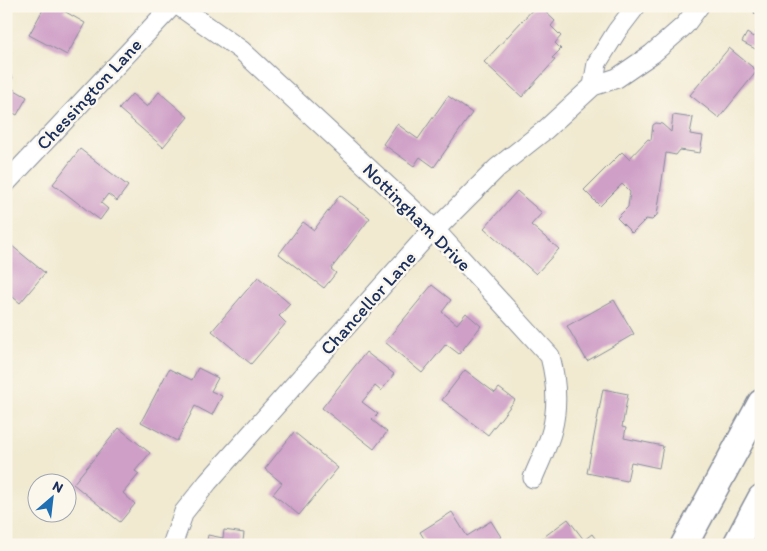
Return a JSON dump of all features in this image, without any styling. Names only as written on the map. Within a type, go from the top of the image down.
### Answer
[{"type":"main road","points":[[684,545],[761,403]]},
{"type":"main road","points":[[736,545],[761,498]]},
{"type":"street","name":"Chessington Lane","points":[[8,178],[172,6]]},
{"type":"street","name":"Nottingham Drive","points":[[179,6],[242,50],[435,230],[550,356],[554,372],[555,395],[552,430],[533,478]]},
{"type":"street","points":[[593,86],[597,63],[617,31],[636,6]]},
{"type":"street","name":"Chancellor Lane","points":[[172,545],[184,512],[208,482],[424,239],[497,168],[545,130],[593,86],[617,78],[652,54],[685,25],[699,6]]},
{"type":"building","points":[[45,6],[67,6],[64,11],[85,23],[67,55],[29,35]]},
{"type":"building","points":[[536,6],[539,6],[555,21],[551,26],[561,36],[555,43],[561,49],[552,58],[555,60],[522,97],[484,62]]},
{"type":"building","points":[[757,6],[761,6],[761,17],[754,13]]},
{"type":"building","points":[[761,23],[761,52],[742,42],[747,33],[753,37]]},
{"type":"building","points":[[729,48],[757,71],[719,118],[690,95]]},
{"type":"building","points":[[6,73],[13,77],[8,86],[27,97],[17,115],[6,109]]},
{"type":"building","points":[[159,92],[188,117],[163,147],[119,109],[132,94],[147,107]]},
{"type":"building","points":[[448,96],[472,113],[434,167],[420,157],[414,166],[383,144],[397,124],[418,139]]},
{"type":"building","points":[[673,115],[693,118],[690,134],[703,136],[700,153],[680,150],[676,155],[666,153],[657,215],[652,220],[646,219],[632,233],[617,218],[628,207],[630,192],[622,184],[600,206],[584,190],[622,152],[629,159],[648,139],[651,140],[653,125],[656,123],[662,124],[671,132]]},
{"type":"building","points":[[80,149],[128,186],[117,201],[108,194],[101,203],[108,209],[100,220],[53,184]]},
{"type":"building","points":[[517,191],[542,213],[531,225],[559,249],[536,274],[484,228]]},
{"type":"building","points":[[340,195],[370,218],[331,269],[336,273],[324,288],[279,254],[303,222],[314,230]]},
{"type":"building","points":[[6,241],[45,273],[20,303],[6,291]]},
{"type":"building","points":[[258,277],[290,304],[279,316],[286,323],[251,364],[212,331]]},
{"type":"building","points":[[432,285],[451,300],[442,312],[457,324],[466,313],[481,326],[459,354],[446,344],[422,373],[385,342]]},
{"type":"building","points":[[614,300],[634,334],[587,361],[567,326]]},
{"type":"building","points":[[366,352],[394,374],[381,391],[375,386],[362,402],[378,414],[372,420],[387,432],[374,449],[322,408]]},
{"type":"building","points":[[198,368],[218,378],[211,391],[222,396],[212,415],[195,406],[177,441],[141,422],[169,369],[192,380]]},
{"type":"building","points":[[465,370],[495,393],[499,388],[515,400],[488,435],[442,400]]},
{"type":"building","points":[[603,389],[628,394],[622,427],[626,428],[624,438],[663,446],[659,468],[631,462],[627,481],[587,473]]},
{"type":"building","points":[[119,428],[150,453],[135,471],[139,474],[123,493],[135,504],[120,522],[78,488],[78,478]]},
{"type":"building","points":[[294,432],[338,468],[299,515],[273,494],[282,483],[265,469]]},
{"type":"building","points":[[452,512],[467,536],[491,521],[501,537],[488,545],[428,545],[420,532]]},
{"type":"building","points":[[568,519],[584,540],[592,534],[600,545],[533,545]]},
{"type":"building","points":[[224,530],[244,533],[243,541],[258,545],[206,545],[208,535],[223,538]]}]
